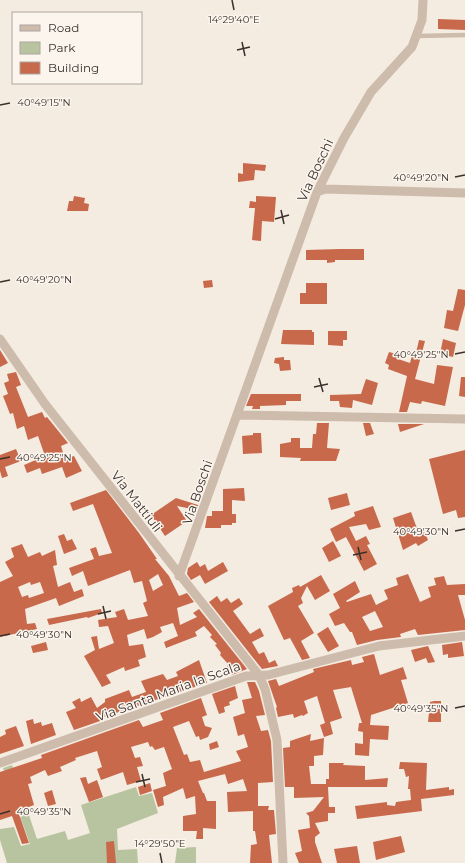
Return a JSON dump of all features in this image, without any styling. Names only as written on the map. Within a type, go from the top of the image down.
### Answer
[{"type":"street","name":"Via Boschi","points":[[180,576],[318,192],[344,138],[368,97],[412,47],[422,20],[424,0]]},
{"type":"street","points":[[318,192],[324,190],[465,193]]},
{"type":"street","name":"Via Mattiuli","points":[[0,339],[45,404],[259,675],[265,689],[277,740],[283,863]]},
{"type":"street","points":[[237,415],[465,419]]},
{"type":"street","name":"Via Santa Maria la Scala","points":[[0,763],[246,676],[268,675],[379,646],[465,636]]},
{"type":"lane","points":[[416,36],[465,35]]},
{"type":"green space","points":[[12,765],[37,839],[65,831],[68,840],[90,833],[81,805],[136,787],[139,796],[152,793],[158,813],[117,829],[118,850],[137,849],[138,863],[7,863],[0,840],[0,829],[14,827],[21,846],[30,844],[3,768]]},
{"type":"green space","points":[[196,847],[196,863],[175,863],[177,848]]},
{"type":"building","points":[[438,19],[465,20],[465,30],[438,29]]},
{"type":"building","points":[[243,163],[266,165],[265,171],[255,170],[254,180],[238,182],[238,173],[243,174]]},
{"type":"building","points":[[74,196],[85,198],[84,203],[89,204],[88,211],[67,211],[69,201],[73,201]]},
{"type":"building","points":[[256,196],[276,197],[274,222],[262,221],[261,241],[252,240],[255,208],[249,208],[250,201],[256,202]]},
{"type":"building","points":[[364,249],[364,260],[335,260],[335,262],[327,263],[327,260],[306,260],[306,250]]},
{"type":"building","points":[[212,280],[213,287],[204,288],[203,281]]},
{"type":"building","points":[[306,283],[327,283],[327,304],[300,304],[300,293],[306,293]]},
{"type":"building","points":[[458,289],[465,290],[465,305],[458,331],[444,328],[447,310],[453,311]]},
{"type":"building","points":[[283,330],[312,330],[312,332],[314,332],[314,345],[281,344]]},
{"type":"building","points":[[328,331],[347,331],[347,340],[343,340],[343,346],[328,345]]},
{"type":"building","points":[[443,339],[456,343],[453,357],[440,354]]},
{"type":"building","points":[[419,340],[425,341],[415,379],[434,384],[437,365],[453,367],[445,406],[422,401],[421,404],[410,402],[407,412],[399,412],[407,376],[388,369],[389,365],[385,363],[389,352],[400,355],[398,359],[410,363],[413,352],[416,353]]},
{"type":"building","points":[[0,350],[8,363],[0,367]]},
{"type":"building","points":[[284,357],[284,360],[290,360],[291,370],[280,371],[279,364],[274,363],[275,358]]},
{"type":"building","points":[[16,372],[21,385],[16,387],[28,417],[42,412],[45,418],[47,417],[68,443],[61,446],[65,459],[74,456],[82,471],[66,478],[62,467],[42,474],[40,468],[27,473],[24,465],[45,456],[38,436],[28,440],[24,426],[17,429],[13,413],[10,414],[3,396],[8,394],[4,383],[9,381],[7,374]]},
{"type":"building","points":[[461,377],[465,377],[465,397],[459,396]]},
{"type":"building","points":[[366,379],[378,383],[372,405],[353,400],[352,408],[340,407],[339,401],[330,401],[330,395],[361,394]]},
{"type":"building","points":[[251,394],[301,394],[301,401],[286,401],[286,405],[260,406],[260,409],[252,409],[253,406],[246,406]]},
{"type":"building","points":[[317,423],[329,423],[327,448],[340,449],[336,461],[300,461],[301,458],[280,457],[280,444],[291,442],[291,438],[300,438],[300,448],[312,448],[313,434],[316,434]]},
{"type":"building","points":[[363,423],[370,423],[374,434],[366,436]]},
{"type":"building","points":[[398,424],[424,424],[400,432]]},
{"type":"building","points":[[253,433],[261,433],[262,453],[243,454],[242,436],[253,435]]},
{"type":"building","points":[[16,449],[21,461],[5,467],[8,476],[2,478],[0,471],[0,455]]},
{"type":"building","points":[[465,450],[465,517],[458,518],[456,510],[443,514],[429,459]]},
{"type":"building","points":[[244,488],[245,501],[232,500],[232,514],[236,514],[236,523],[232,523],[232,525],[221,525],[221,528],[205,528],[207,516],[212,516],[212,511],[223,511],[223,489]]},
{"type":"building","points":[[106,490],[139,533],[157,559],[155,559],[169,576],[179,596],[187,593],[194,602],[177,608],[180,625],[197,617],[193,613],[199,609],[247,669],[232,675],[227,666],[229,665],[220,655],[221,653],[215,645],[217,644],[210,637],[212,635],[204,626],[195,632],[197,636],[166,648],[164,642],[178,636],[173,623],[160,627],[162,632],[147,639],[144,629],[127,635],[129,646],[143,644],[146,657],[138,660],[140,666],[125,671],[124,667],[106,675],[111,683],[102,687],[84,656],[95,650],[91,637],[97,636],[99,649],[114,643],[108,626],[99,627],[98,620],[117,617],[115,612],[124,609],[128,620],[148,616],[143,603],[147,601],[142,581],[134,583],[130,570],[88,586],[83,571],[72,576],[69,568],[94,559],[90,549],[96,547],[99,556],[112,553],[93,504],[73,511],[70,503]],"holes":[[[158,574],[163,585],[153,591],[149,580]]]},
{"type":"building","points":[[347,493],[350,505],[331,510],[328,498]]},
{"type":"building","points":[[176,498],[198,505],[197,510],[177,506],[187,521],[165,536],[151,515]]},
{"type":"building","points":[[373,506],[381,527],[369,530],[366,524],[349,527],[356,541],[366,536],[370,544],[367,545],[377,564],[364,571],[346,537],[336,542],[330,529],[355,516],[354,512]]},
{"type":"building","points":[[411,512],[419,534],[424,530],[428,540],[418,546],[416,543],[403,550],[393,518]]},
{"type":"building","points":[[64,534],[67,541],[72,539],[77,549],[64,554],[58,536]]},
{"type":"building","points":[[333,541],[341,556],[329,562],[322,548]]},
{"type":"building","points":[[22,544],[28,557],[40,552],[42,556],[55,550],[57,565],[53,566],[58,587],[70,582],[74,592],[82,589],[84,596],[59,606],[56,598],[25,609],[27,624],[35,623],[37,629],[0,637],[0,582],[13,576],[5,562],[14,557],[11,548]],"holes":[[[30,582],[31,585],[40,582],[44,593],[29,598],[28,595],[22,597],[18,587]]]},
{"type":"building","points":[[197,562],[200,567],[205,564],[208,571],[223,562],[228,571],[205,584],[200,575],[191,580],[187,574],[188,568]]},
{"type":"building","points":[[408,574],[420,602],[431,597],[428,587],[436,585],[434,578],[444,576],[447,585],[465,584],[465,595],[458,595],[465,620],[465,630],[418,635],[415,629],[400,634],[401,637],[377,640],[357,645],[352,632],[350,632],[344,623],[335,626],[329,614],[340,608],[333,594],[355,581],[360,592],[346,601],[347,602],[371,594],[376,605],[388,599],[384,590],[398,585],[396,578]],"holes":[[[375,611],[383,627],[370,631],[362,617]]]},
{"type":"building","points":[[321,575],[330,591],[315,600],[307,586],[301,598],[303,603],[298,606],[314,633],[301,641],[310,658],[302,660],[290,638],[284,640],[268,606],[293,592],[292,588],[299,585],[300,587]]},
{"type":"building","points":[[217,596],[221,602],[227,598],[231,603],[239,598],[243,604],[233,611],[250,634],[260,628],[264,636],[252,642],[259,654],[264,652],[269,663],[275,660],[278,666],[262,669],[209,602]]},
{"type":"building","points":[[101,609],[102,613],[88,618],[49,625],[47,619]]},
{"type":"building","points":[[328,627],[339,646],[328,652],[317,634]]},
{"type":"building","points":[[46,642],[48,650],[33,653],[31,646]]},
{"type":"building","points":[[462,642],[464,656],[448,658],[448,654],[443,655],[442,645]]},
{"type":"building","points":[[428,646],[435,662],[428,663],[426,658],[415,662],[411,650]]},
{"type":"building","points":[[374,654],[380,675],[403,667],[407,679],[401,680],[408,703],[371,715],[370,725],[389,726],[388,740],[370,739],[369,756],[355,755],[355,743],[363,744],[363,732],[358,731],[359,723],[362,723],[351,687],[333,690],[342,718],[330,722],[333,734],[324,737],[320,725],[325,723],[317,696],[304,701],[308,713],[303,716],[294,718],[293,714],[278,717],[277,707],[268,681],[276,679],[279,686],[314,672],[313,669],[351,660],[352,665],[364,662],[362,657]]},
{"type":"building","points":[[199,660],[207,683],[101,718],[103,720],[74,730],[66,712],[76,708],[72,702],[80,698],[81,702],[91,697],[97,708],[105,702],[105,699],[129,690],[132,697],[146,692],[141,681],[163,674],[167,680],[178,676],[176,672]]},
{"type":"building","points":[[247,682],[255,682],[259,691],[265,715],[256,716],[261,731],[268,730],[271,741],[273,782],[258,783],[258,806],[269,806],[268,810],[274,810],[276,834],[269,835],[272,863],[250,863],[251,845],[257,844],[255,831],[253,831],[253,811],[228,812],[227,792],[247,791],[243,779],[228,784],[225,774],[198,781],[207,801],[216,801],[216,829],[203,828],[203,839],[196,839],[197,831],[183,831],[183,816],[196,814],[195,796],[186,799],[183,788],[163,797],[164,805],[158,807],[153,790],[166,786],[163,773],[172,769],[164,747],[155,750],[152,746],[150,747],[148,742],[131,747],[135,758],[140,757],[143,766],[137,767],[141,781],[127,785],[123,772],[101,780],[97,769],[102,767],[97,751],[75,758],[76,760],[60,767],[62,771],[48,776],[45,770],[30,777],[32,783],[28,784],[34,805],[18,811],[29,843],[22,844],[12,816],[0,820],[0,772],[42,758],[41,755],[139,720],[143,727],[163,720],[160,713],[201,698],[207,715],[202,717],[205,726],[212,728],[208,737],[200,740],[199,736],[196,737],[189,721],[173,727],[184,755],[187,754],[190,762],[200,760],[204,772],[241,761],[236,751],[248,747],[244,734],[238,736],[233,717],[245,713],[242,700],[252,698]]},
{"type":"building","points":[[235,686],[238,698],[229,702],[230,705],[224,707],[225,712],[219,714],[212,694]]},
{"type":"building","points":[[441,701],[441,722],[428,722],[430,702]]},
{"type":"building","points":[[33,719],[34,724],[41,722],[42,726],[52,723],[56,735],[31,744],[26,721]]},
{"type":"building","points":[[16,726],[24,746],[0,754],[0,737],[6,734],[5,730]]},
{"type":"building","points":[[311,734],[310,741],[324,738],[323,755],[314,756],[314,766],[309,766],[311,784],[326,784],[326,779],[329,779],[329,763],[344,763],[343,765],[365,766],[365,780],[388,778],[387,787],[328,787],[329,807],[335,807],[335,813],[328,813],[328,821],[315,823],[320,833],[315,837],[315,842],[322,863],[299,863],[295,853],[302,851],[298,830],[310,828],[309,816],[306,813],[313,811],[324,797],[294,798],[294,787],[285,787],[283,748],[290,747],[290,741]]},
{"type":"building","points":[[217,741],[219,747],[210,750],[209,744]]},
{"type":"building","points":[[400,762],[427,763],[426,790],[449,787],[449,790],[454,789],[454,795],[421,799],[422,811],[357,819],[355,806],[387,802],[387,805],[395,806],[396,802],[411,800],[410,789],[408,789],[409,776],[406,777],[404,769],[399,769]]},
{"type":"building","points":[[86,777],[88,784],[97,780],[103,797],[89,802],[80,778]]},
{"type":"building","points":[[150,783],[152,791],[140,795],[138,787]]},
{"type":"building","points":[[52,790],[56,804],[48,806],[44,793]]},
{"type":"building","points":[[401,836],[405,852],[376,860],[373,842]]},
{"type":"building","points":[[114,841],[116,863],[107,863],[106,842]]},
{"type":"building","points":[[357,846],[360,863],[337,863],[334,849]]}]
